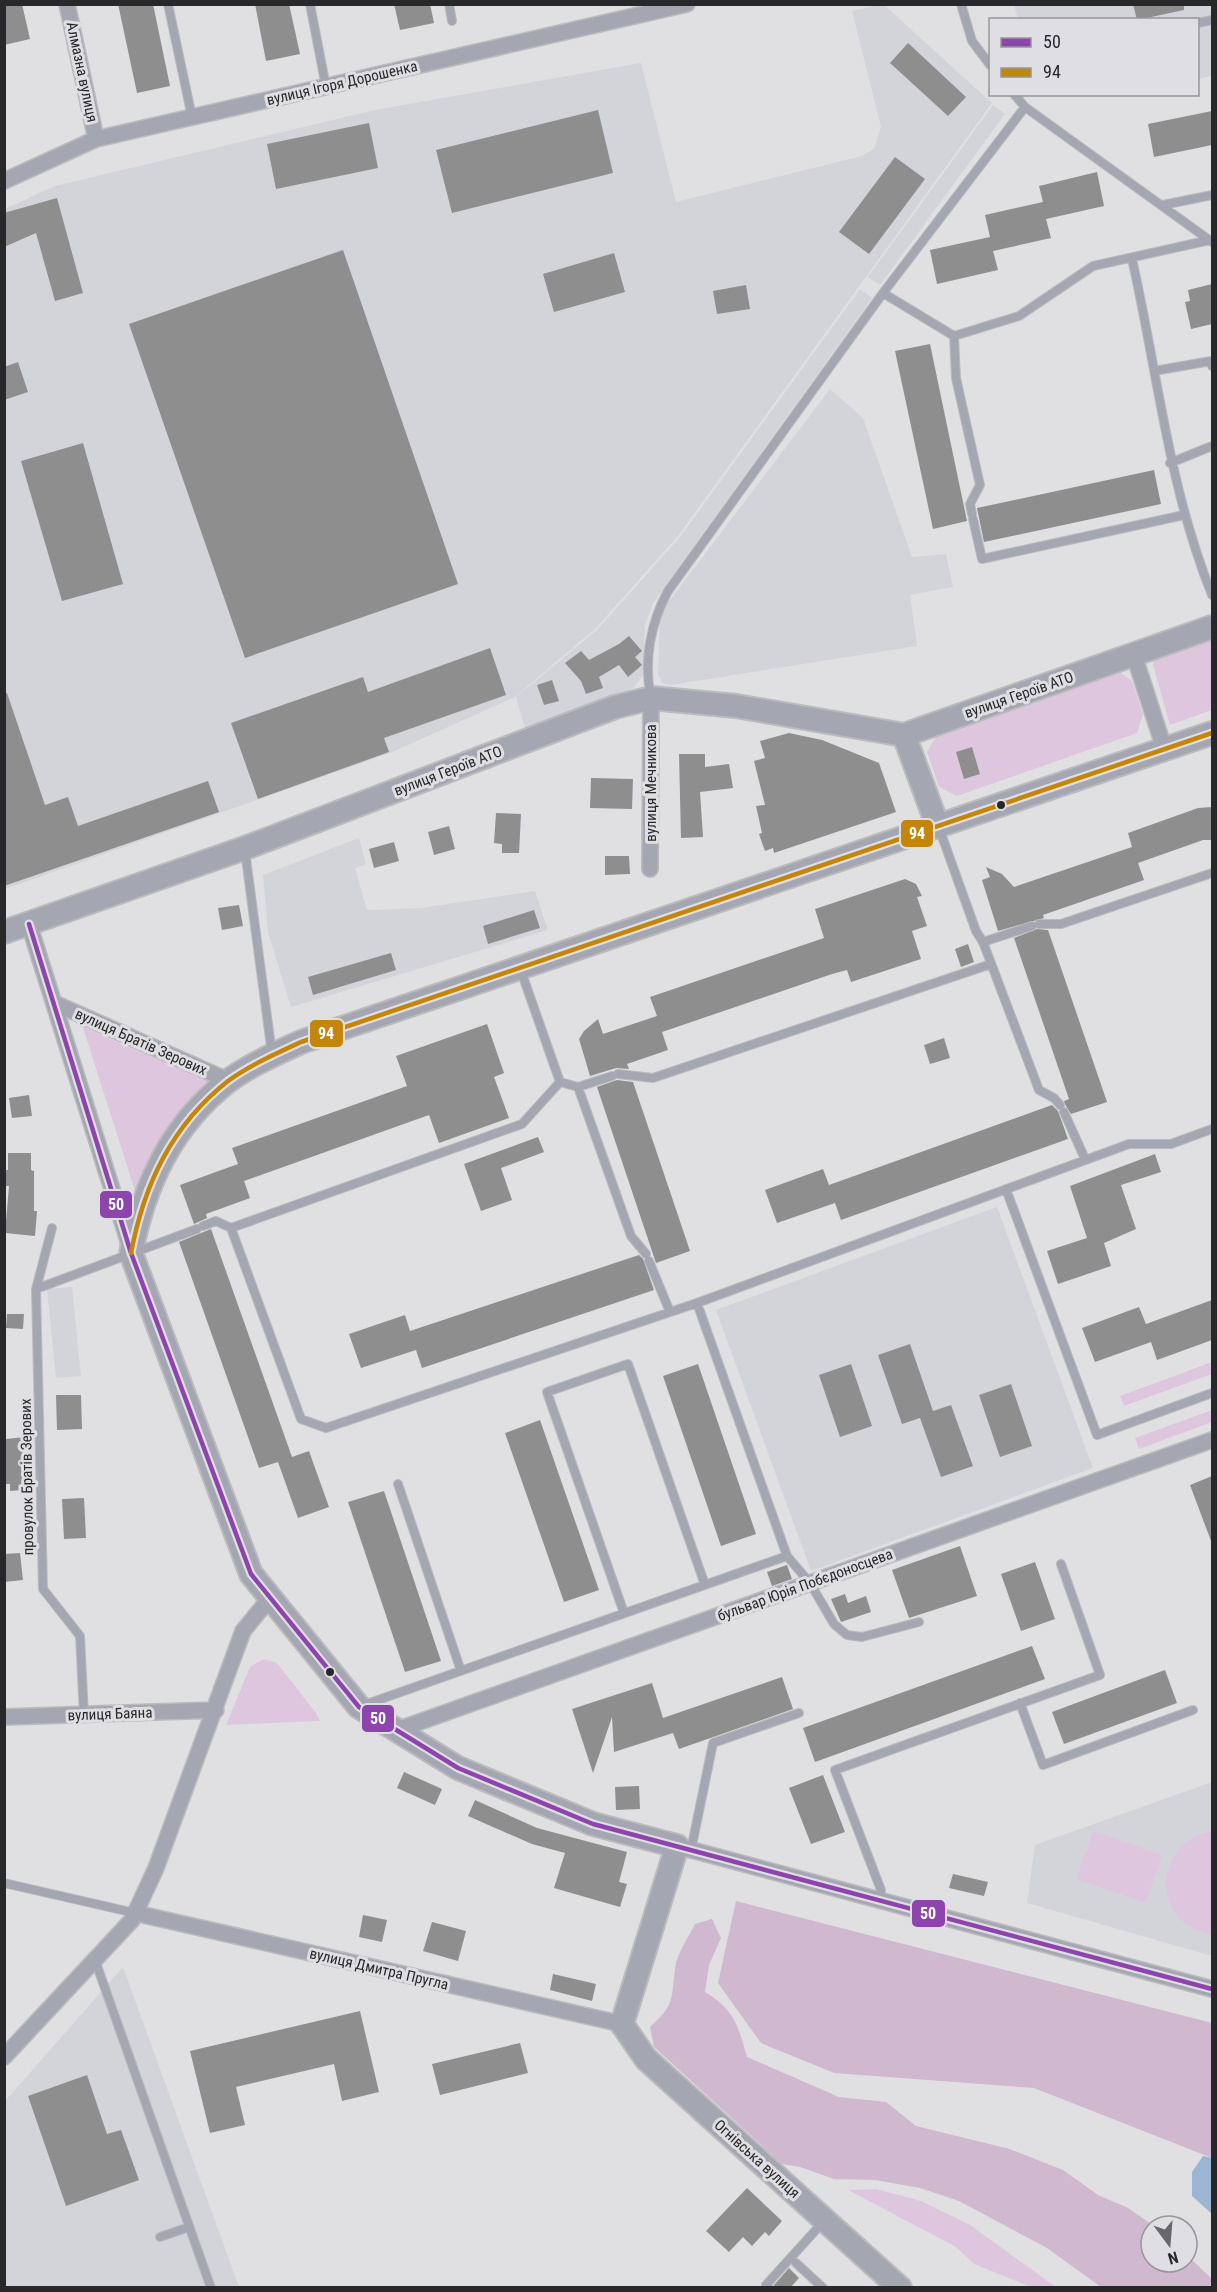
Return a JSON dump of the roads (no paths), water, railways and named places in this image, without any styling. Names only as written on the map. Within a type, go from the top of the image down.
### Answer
[{"type":"street","name":"Алмазна вулиця","points":[[67,4],[96,139]]},
{"type":"street","name":"вулиця Ігоря Дорошенка","points":[[4,181],[96,139],[326,87],[644,9],[687,4]]},
{"type":"street","name":"вулиця Героїв АТО","points":[[4,932],[244,848],[615,707],[651,698],[736,706],[904,735],[1212,627]]},
{"type":"street","points":[[1134,655],[1165,751]]},
{"type":"street","name":"вулиця Мечникова","points":[[650,869],[651,698]]},
{"type":"street","points":[[131,1253],[141,1208],[157,1167],[187,1124],[229,1081],[273,1055],[301,1042],[1212,734]]},
{"type":"street","points":[[904,735],[938,827]]},
{"type":"street","name":"вулиця Братів Зерових","points":[[29,924],[131,1253],[251,1575],[359,1707],[458,1768],[593,1824],[684,1848]]},
{"type":"street","name":"вулиця Братів Зерових","points":[[54,1003],[229,1081]]},
{"type":"street","name":"бульвар Юрія Побєдоносцева","points":[[397,1730],[1212,1440]]},
{"type":"street","points":[[4,2057],[95,1960],[135,1913],[156,1868],[216,1710],[243,1631],[270,1598]]},
{"type":"street","name":"вулиця Баяна","points":[[4,1717],[216,1710]]},
{"type":"street","points":[[622,2024],[684,1848],[1212,1989]]},
{"type":"street","name":"вулиця Дмитра Пругла","points":[[135,1913],[622,2024]]},
{"type":"street","name":"Огнівська вулиця","points":[[622,2024],[646,2059],[900,2288]]},
{"type":"lane","points":[[168,4],[192,117]]},
{"type":"lane","points":[[310,4],[326,87]]},
{"type":"lane","points":[[449,4],[452,21]]},
{"type":"lane","points":[[961,4],[972,41],[989,64]]},
{"type":"lane","points":[[1019,96],[1025,107],[1211,241]]},
{"type":"lane","points":[[651,698],[649,687],[651,632],[655,613],[668,591],[883,293],[1025,107]]},
{"type":"lane","points":[[1163,205],[1212,195]]},
{"type":"lane","points":[[883,293],[954,336],[1019,316],[1093,266],[1211,241]]},
{"type":"lane","points":[[1132,259],[1170,463],[1192,544],[1212,595]]},
{"type":"lane","points":[[954,336],[956,378],[980,485],[970,504],[982,559],[1184,515]]},
{"type":"lane","points":[[1154,371],[1210,361],[1212,366]]},
{"type":"lane","points":[[1170,463],[1212,446]]},
{"type":"lane","points":[[938,827],[976,931],[983,942],[1040,1090],[1054,1098],[1062,1109],[1085,1160]]},
{"type":"lane","points":[[244,848],[273,1055]]},
{"type":"lane","points":[[983,942],[1036,925],[1061,924],[1212,873]]},
{"type":"lane","points":[[560,1082],[578,1087],[615,1075],[653,1078],[991,964]]},
{"type":"lane","points":[[520,969],[560,1082]]},
{"type":"lane","points":[[231,1228],[522,1124],[560,1082]]},
{"type":"lane","points":[[578,1087],[632,1236],[648,1258],[670,1311]]},
{"type":"lane","points":[[36,1288],[216,1221],[231,1228],[302,1419],[326,1428],[697,1303],[1129,1144],[1171,1144],[1212,1129]]},
{"type":"lane","points":[[1006,1189],[1097,1435],[1212,1393]]},
{"type":"lane","name":"провулок Братів Зерових","points":[[52,1228],[36,1288],[43,1589],[80,1636],[84,1715]]},
{"type":"lane","points":[[697,1303],[787,1556],[810,1583],[834,1624],[846,1635],[862,1637],[919,1622]]},
{"type":"lane","points":[[624,1613],[547,1392],[628,1364],[705,1585]]},
{"type":"lane","points":[[398,1484],[461,1671]]},
{"type":"lane","points":[[359,1707],[787,1556]]},
{"type":"lane","points":[[879,1900],[881,1890],[835,1770],[1100,1675],[1061,1564]]},
{"type":"lane","points":[[1020,1703],[1043,1765],[1193,1710]]},
{"type":"lane","points":[[684,1848],[712,1743],[799,1713]]},
{"type":"lane","points":[[4,1883],[135,1913]]},
{"type":"lane","points":[[95,1960],[211,2288]]},
{"type":"lane","points":[[769,2288],[766,2285],[825,2220]]},
{"type":"lane","points":[[160,2237],[189,2227]]},
{"type":"lane","points":[[796,2264],[823,2288]]},
{"type":"water","points":[[1203,2156],[1212,2158],[1212,2214],[1192,2196],[1192,2172]]}]
